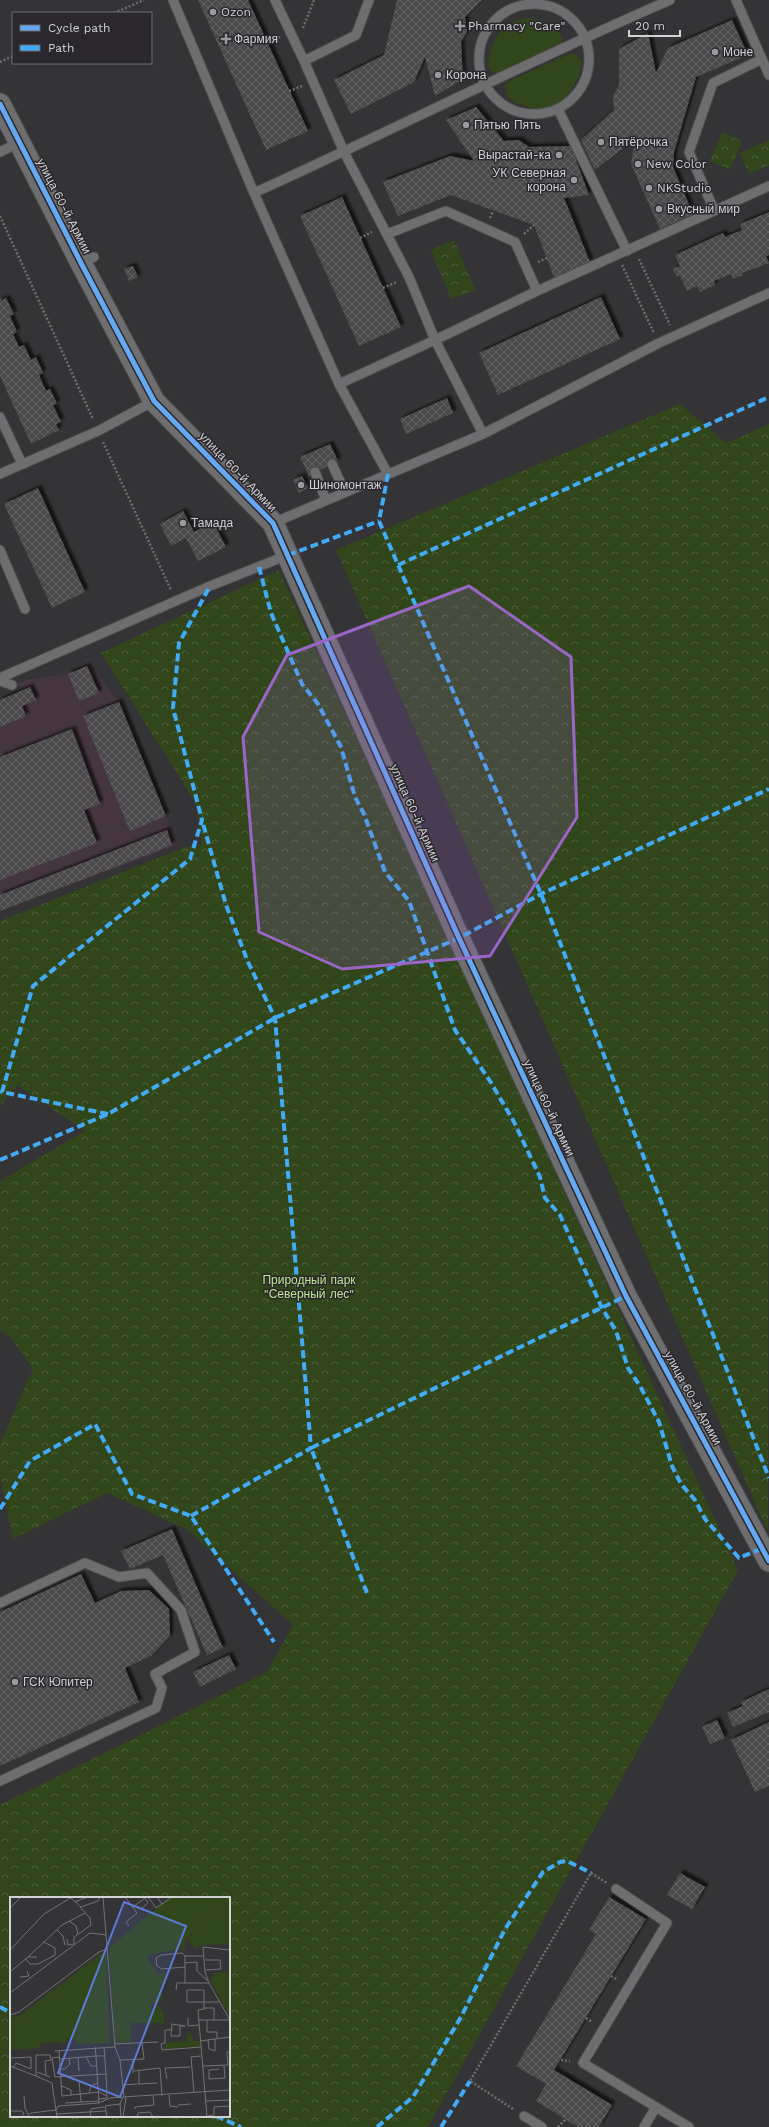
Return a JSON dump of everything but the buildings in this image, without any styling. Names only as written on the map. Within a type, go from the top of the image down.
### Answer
[{"type":"street","name":"улица 60-й Армии","points":[[0,104],[20,142],[88,260],[154,401],[272,522],[459,938],[626,1296],[769,1561]]},
{"type":"lane","points":[[173,0],[254,193],[339,384],[388,474]]},
{"type":"lane","points":[[275,0],[297,45],[344,152],[387,234],[408,277],[435,340],[483,434]]},
{"type":"lane","points":[[304,61],[356,36],[369,0]]},
{"type":"lane","points":[[254,193],[344,152],[484,83],[670,0]]},
{"type":"lane","points":[[736,0],[769,75]]},
{"type":"lane","points":[[509,4],[546,4],[557,8],[576,22],[586,37],[590,53],[587,75],[583,86],[572,99],[558,109],[542,114],[524,113],[513,110],[494,97],[484,83],[479,66],[479,49],[485,32],[509,4]]},
{"type":"lane","points":[[714,210],[689,152],[713,83],[762,59]]},
{"type":"lane","points":[[558,109],[626,252]]},
{"type":"lane","points":[[0,152],[20,142]]},
{"type":"lane","points":[[339,384],[537,291],[769,186]]},
{"type":"lane","points":[[387,234],[446,210],[515,242],[537,291]]},
{"type":"lane","points":[[272,522],[483,434],[659,343],[769,293]]},
{"type":"lane","points":[[0,474],[98,430],[154,401]]},
{"type":"lane","points":[[0,417],[22,464]]},
{"type":"lane","points":[[332,464],[344,492]]},
{"type":"lane","points":[[315,472],[326,500]]},
{"type":"lane","points":[[0,550],[4,572],[26,609]]},
{"type":"lane","points":[[0,678],[288,555]]},
{"type":"lane","points":[[0,682],[12,685]]},
{"type":"lane","points":[[0,1603],[85,1563],[119,1577],[147,1574],[181,1610],[195,1652],[155,1674],[162,1688],[156,1708],[0,1781]]},
{"type":"lane","points":[[616,1890],[667,1923],[583,2063],[689,2127]]},
{"type":"lane","points":[[644,2127],[656,2107]]},
{"type":"lane","points":[[524,2116],[542,2127]]},
{"type":"path","points":[[116,12],[144,0]]},
{"type":"path","points":[[297,45],[314,0]]},
{"type":"path","points":[[0,62],[12,56]]},
{"type":"path","points":[[0,216],[176,602]]},
{"type":"path","points":[[626,252],[675,336]]},
{"type":"path","points":[[626,252],[659,343]]},
{"type":"path","points":[[524,2116],[470,2081],[591,1873],[616,1890]]},
{"type":"path","points":[[558,2127],[566,2119]]},
{"type":"highlighted area","points":[[469,586],[571,657],[577,817],[490,956],[342,969],[259,932],[243,737],[287,655]]},
{"type":"shaded area","points":[[84,657],[119,702],[178,845],[0,911],[0,700],[29,688],[14,686],[25,680],[68,674],[87,666]]},
{"type":"green space","points":[[524,18],[549,23],[558,30],[563,41],[559,46],[500,73],[493,73],[488,66],[494,42],[503,29],[509,24]]},
{"type":"green space","points":[[569,54],[575,54],[581,61],[580,73],[570,93],[556,106],[545,109],[526,107],[515,103],[508,97],[505,86],[509,81]]},
{"type":"green space","points":[[722,132],[742,141],[730,170],[710,161]]},
{"type":"green space","points":[[769,140],[769,165],[749,174],[740,153]]},
{"type":"green space","points":[[454,240],[475,290],[451,299],[431,250]]},
{"type":"green space","points":[[680,404],[726,443],[769,424],[768,1532],[336,550]]},
{"type":"green space","name":"Природный парк \"Северный лес\"","points":[[279,570],[738,1570],[428,2127],[0,2127],[0,1805],[267,1672],[293,1625],[186,1529],[107,1493],[13,1539],[0,1477],[0,1444],[33,1369],[12,1339],[0,1330],[0,1181],[85,1131],[17,1085],[0,1106],[0,921],[183,848],[202,844],[197,805],[101,653]]},
{"type":"marked path","points":[[398,565],[769,397]]},
{"type":"marked path","points":[[388,474],[379,521],[541,894],[769,1478]]},
{"type":"marked path","points":[[288,555],[379,521]]},
{"type":"marked path","points":[[259,567],[271,613],[302,684],[318,704],[341,747],[355,797],[364,814],[385,872],[409,901],[455,1030],[490,1081],[514,1122],[540,1177],[545,1198],[560,1215],[602,1308],[616,1331],[628,1368],[640,1386],[659,1422],[672,1466],[681,1484],[695,1500],[705,1519],[739,1558],[763,1548]]},
{"type":"marked path","points":[[108,1114],[2,1092],[33,986],[190,859],[202,820],[173,708],[179,643],[210,586]]},
{"type":"marked path","points":[[0,1160],[108,1114],[275,1018],[459,938],[541,894],[769,789]]},
{"type":"marked path","points":[[191,1516],[311,1448],[275,1018],[248,962],[226,905],[202,820]]},
{"type":"marked path","points":[[367,1593],[311,1448],[626,1296]]},
{"type":"marked path","points":[[0,1509],[30,1461],[95,1424],[132,1494],[191,1516],[274,1642]]},
{"type":"marked path","points":[[377,2127],[413,2097],[461,2017],[505,1929],[543,1872],[560,1862],[567,1861],[591,1873]]},
{"type":"marked path","points":[[0,2007],[10,2012]]},
{"type":"marked path","points":[[441,2127],[470,2081]]},
{"type":"marked path","points":[[218,2117],[241,2127]]},
{"type":"cycle path","points":[[0,104],[81,263],[154,401],[273,523],[459,938],[626,1296],[769,1561]]},
{"type":"place","name":"Ozon","points":[[213,12]]},
{"type":"place","name":"Pharmacy \"Care\"","points":[[460,26]]},
{"type":"place","name":"Фармия","points":[[226,39]]},
{"type":"place","name":"Моне","points":[[715,52]]},
{"type":"place","name":"Корона","points":[[438,75]]},
{"type":"place","name":"Пятью Пять","points":[[466,125]]},
{"type":"place","name":"Пятёрочка","points":[[601,142]]},
{"type":"place","name":"Вырастай-ка","points":[[559,155]]},
{"type":"place","name":"New Color","points":[[638,164]]},
{"type":"place","name":"УК Северная корона","points":[[574,180]]},
{"type":"place","name":"NKStudio","points":[[649,188]]},
{"type":"place","name":"Вкусный мир","points":[[659,209]]},
{"type":"place","name":"Шиномонтаж","points":[[301,485]]},
{"type":"place","name":"Тамада","points":[[183,523]]},
{"type":"place","name":"ГСК Юпитер","points":[[15,1682]]}]
